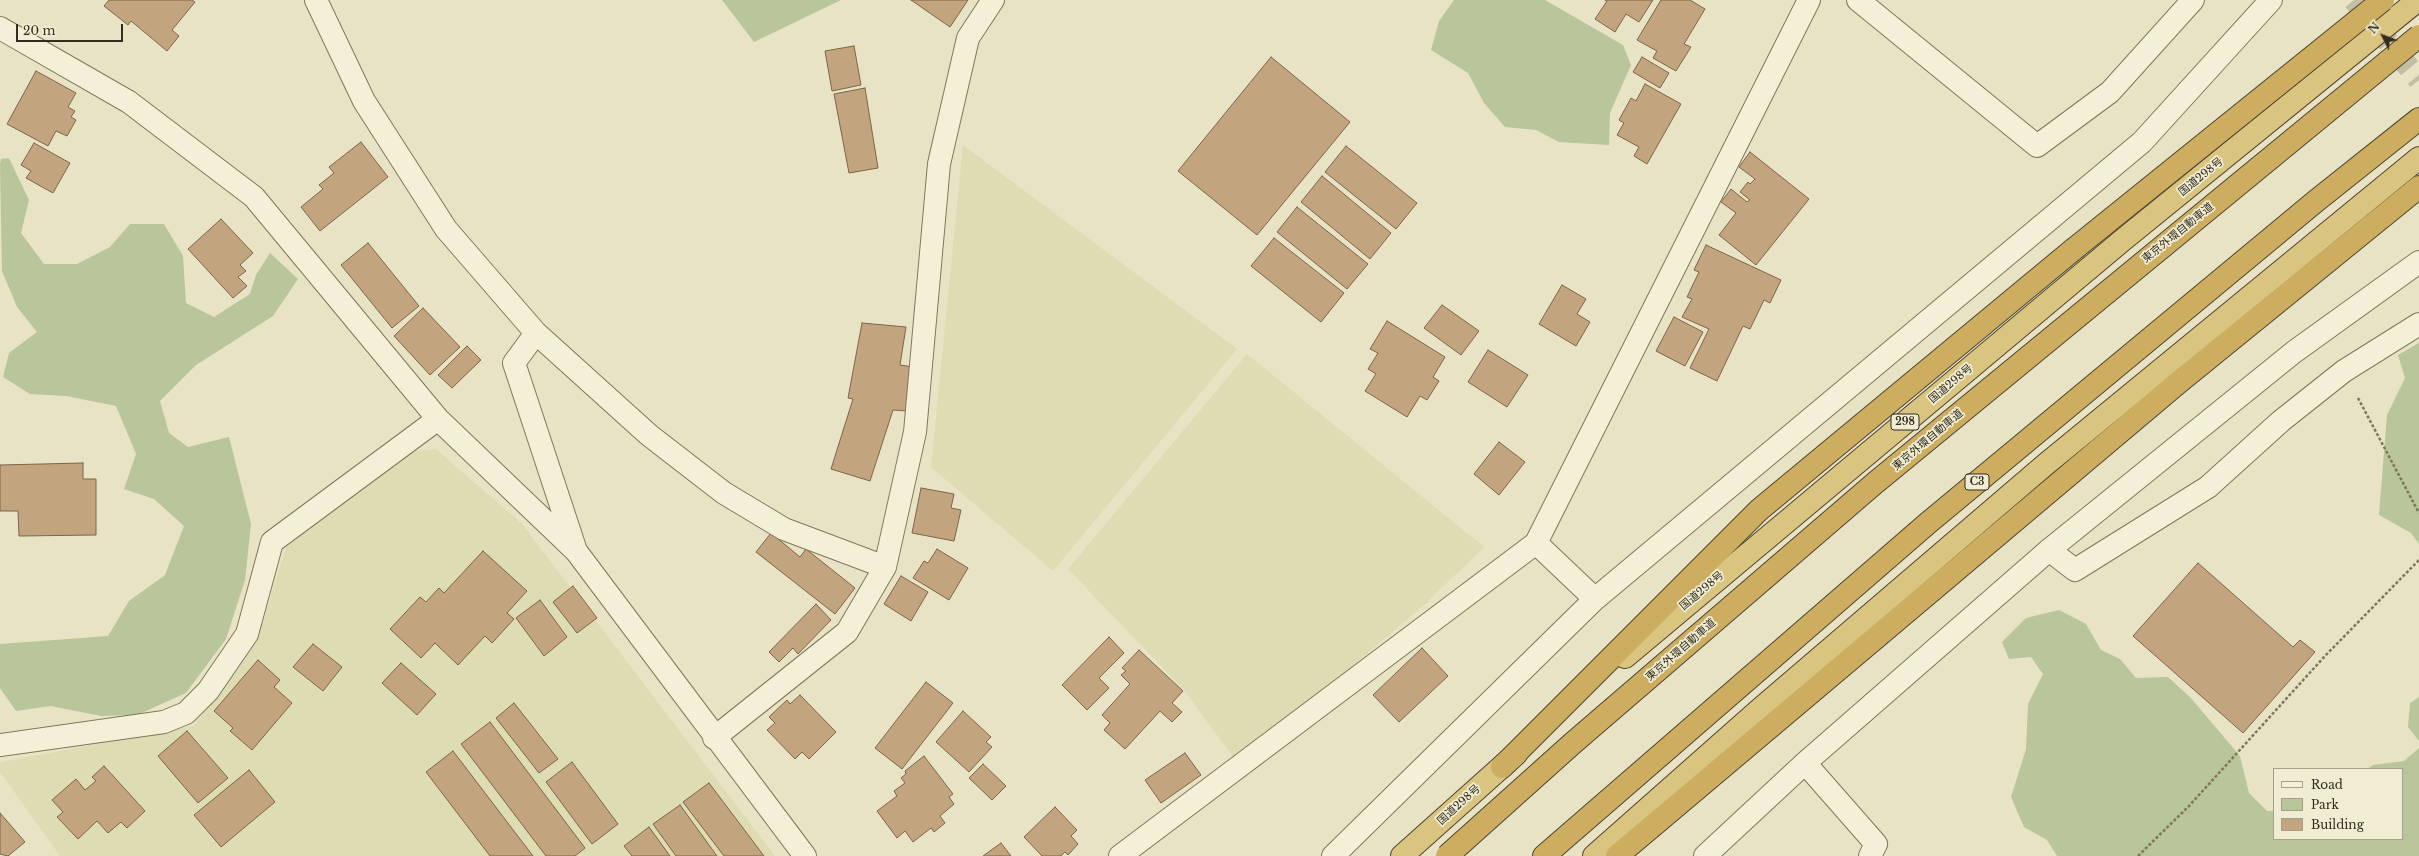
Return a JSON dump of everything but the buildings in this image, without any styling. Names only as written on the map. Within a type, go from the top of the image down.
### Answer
[{"type":"highway","points":[[1502,767],[1759,510],[2074,250],[2383,0]]},
{"type":"highway","name":"国道298号","points":[[1402,856],[1662,624],[2124,239],[2418,0]]},
{"type":"highway","name":"東京外環自動車道","points":[[1447,856],[1573,743],[1875,483],[2419,36]]},
{"type":"highway","name":"C3","points":[[1544,856],[1928,523],[2316,201],[2419,119]]},
{"type":"highway","points":[[1594,856],[1759,710],[2046,464],[2419,158]]},
{"type":"highway","points":[[1618,856],[2179,382],[2419,187]]},
{"type":"street","points":[[316,0],[364,101],[446,229],[536,333],[650,434],[724,493],[784,529],[884,567]]},
{"type":"street","points":[[714,738],[847,632],[884,567],[915,432],[939,164],[968,38],[993,0]]},
{"type":"street","points":[[1120,856],[1536,543],[1809,0]]},
{"type":"street","points":[[1858,0],[2037,146],[2110,92],[2193,0]]},
{"type":"street","points":[[1333,856],[1595,599],[2142,142],[2271,0]]},
{"type":"street","points":[[0,28],[129,102],[254,197],[438,419],[576,551],[714,738],[805,856]]},
{"type":"street","points":[[1705,856],[1805,763],[2049,550],[2294,352],[2419,262]]},
{"type":"street","points":[[2049,550],[2075,570],[2208,487],[2281,421],[2344,371],[2419,324]]},
{"type":"street","points":[[536,333],[514,363],[576,551]]},
{"type":"street","points":[[0,745],[164,722],[186,713],[208,691],[247,634],[272,542],[438,419]]},
{"type":"street","points":[[1536,543],[1595,599]]},
{"type":"street","points":[[1805,763],[1876,844],[1870,856]]},
{"type":"path","points":[[2344,371],[2419,513]]},
{"type":"path","points":[[2138,856],[2189,806],[2326,656],[2419,560]]},
{"type":"green space","points":[[722,0],[841,0],[754,42]]},
{"type":"green space","points":[[1454,0],[1545,0],[1623,45],[1631,65],[1610,113],[1609,145],[1559,142],[1536,130],[1505,127],[1484,103],[1468,73],[1431,50],[1439,21]]},
{"type":"green space","points":[[963,145],[1237,349],[1053,571],[931,467]]},
{"type":"green space","points":[[9,158],[29,200],[21,233],[44,264],[77,264],[110,247],[130,224],[164,224],[183,256],[186,303],[214,317],[250,294],[256,275],[270,253],[298,279],[273,316],[196,365],[160,401],[169,433],[188,447],[229,437],[251,524],[245,580],[226,639],[186,693],[137,715],[101,716],[51,706],[16,711],[0,688],[0,644],[108,636],[129,601],[165,575],[184,526],[154,499],[124,489],[136,454],[116,406],[66,396],[30,394],[3,377],[9,353],[37,332],[17,307],[2,271],[0,164],[1,159]]},
{"type":"green space","points":[[2419,343],[2419,544],[2411,533],[2379,515],[2387,415],[2405,378],[2398,355]]},
{"type":"green space","points":[[1247,354],[1484,547],[1424,605],[1340,677],[1234,758],[1184,690],[1068,569]]},
{"type":"green space","points":[[436,449],[522,524],[775,856],[60,856],[0,772],[0,762],[194,726],[257,641],[286,547],[415,451]]},
{"type":"green space","points":[[2059,610],[2086,624],[2101,650],[2120,659],[2136,678],[2168,677],[2190,697],[2240,756],[2249,793],[2267,811],[2273,811],[2273,840],[2403,840],[2403,768],[2368,768],[2373,765],[2404,761],[2419,748],[2419,856],[2057,856],[2047,840],[2024,827],[2011,797],[2026,749],[2028,704],[2043,674],[2031,657],[2009,659],[2002,642],[2026,618]]},
{"type":"green space","points":[[2419,697],[2419,741],[2408,727],[2410,703]]},
{"type":"tunnel","points":[[2354,0],[2419,80]]}]
